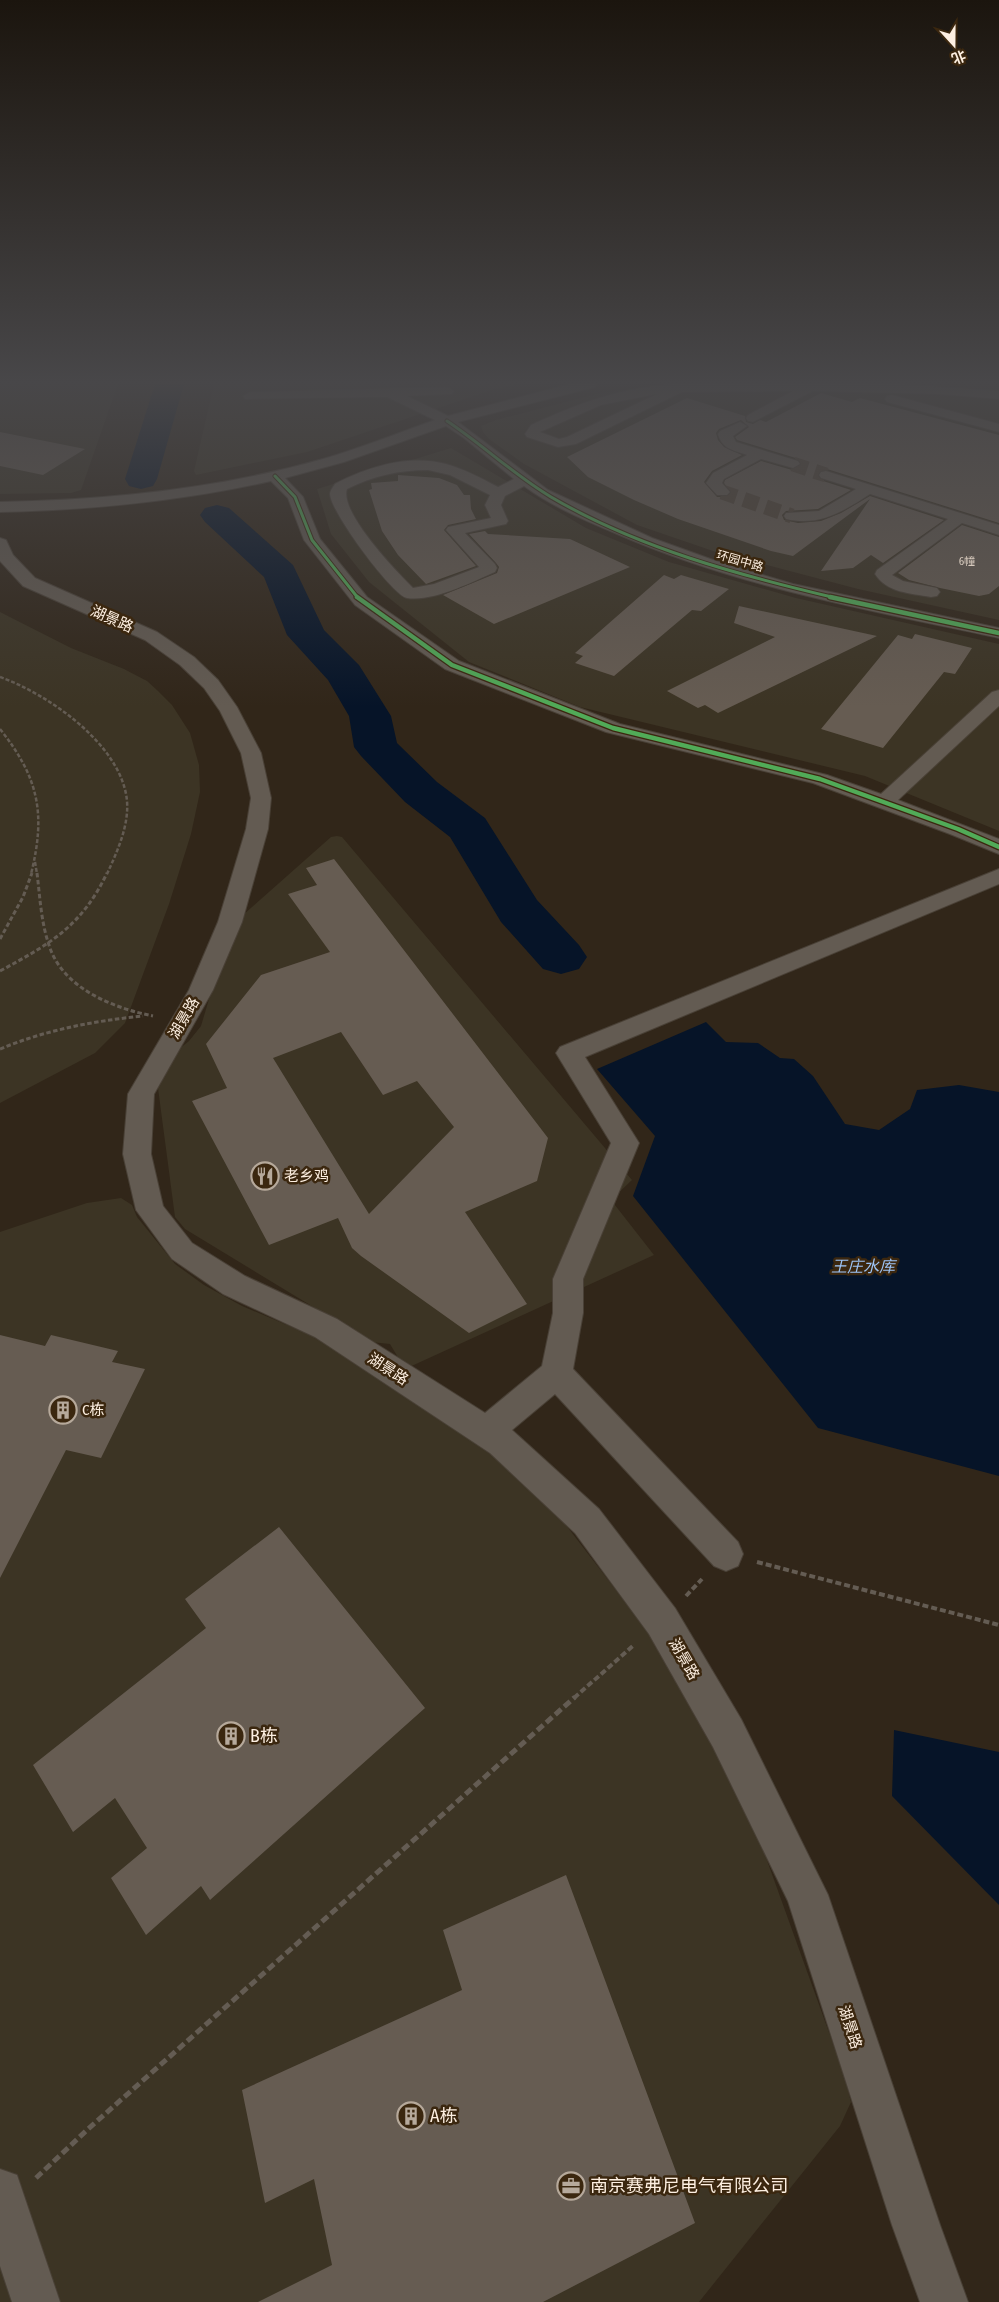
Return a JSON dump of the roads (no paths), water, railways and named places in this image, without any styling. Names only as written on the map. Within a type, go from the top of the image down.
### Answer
[{"type":"street","points":[[0,509],[89,504],[168,496],[192,491]]},
{"type":"street","points":[[289,491],[295,497],[312,540],[361,601],[452,664],[613,728],[820,780],[958,829],[999,847]]},
{"type":"street","points":[[339,491],[338,495],[343,508],[368,549],[409,593],[421,593],[489,568],[454,530],[500,521],[493,505],[498,493],[501,491]]},
{"type":"street","name":"环园中路","points":[[542,491],[593,518],[710,565],[790,588],[999,633]]},
{"type":"street","points":[[792,516],[807,518],[826,515],[863,491]]},
{"type":"street","points":[[879,491],[999,530]]},
{"type":"street","points":[[931,592],[895,584],[885,579],[883,574],[960,517]]},
{"type":"street","name":"湖景路","points":[[0,543],[5,557],[29,582],[151,636],[187,661],[211,684],[230,710],[251,753],[261,798],[249,860],[230,922],[201,990],[141,1094],[137,1154],[150,1210],[182,1251],[234,1285],[326,1328],[502,1442],[587,1521],[662,1620],[727,1733],[807,1895],[916,2226],[944,2302]]},
{"type":"street","points":[[884,802],[999,696]]},
{"type":"street","points":[[486,1432],[556,1373],[568,1314],[568,1279],[625,1143],[569,1053],[999,876]]},
{"type":"street","points":[[556,1373],[726,1554]]},
{"type":"street","points":[[3,2200],[36,2302]]},
{"type":"water","name":"王庄水库","points":[[706,1022],[726,1042],[758,1043],[780,1058],[794,1059],[813,1076],[845,1124],[879,1130],[910,1109],[917,1090],[959,1085],[999,1092],[999,1476],[818,1428],[633,1196],[655,1136],[597,1069]]},
{"type":"water","points":[[894,1730],[999,1752],[999,1905],[892,1796]]},
{"type":"waterway","points":[[217,515],[280,573],[307,635],[345,674],[370,716],[376,747],[421,792],[468,828],[519,911],[561,957]]},
{"type":"tunnel","points":[[722,492],[792,516]]},
{"type":"place","name":"老乡鸡","points":[[265,1176]]},
{"type":"place","name":"C栋","points":[[63,1410]]},
{"type":"place","name":"B栋","points":[[231,1736]]},
{"type":"place","name":"A栋","points":[[411,2116]]},
{"type":"place","name":"南京赛弗尼电气有限公司","points":[[571,2186]]}]
